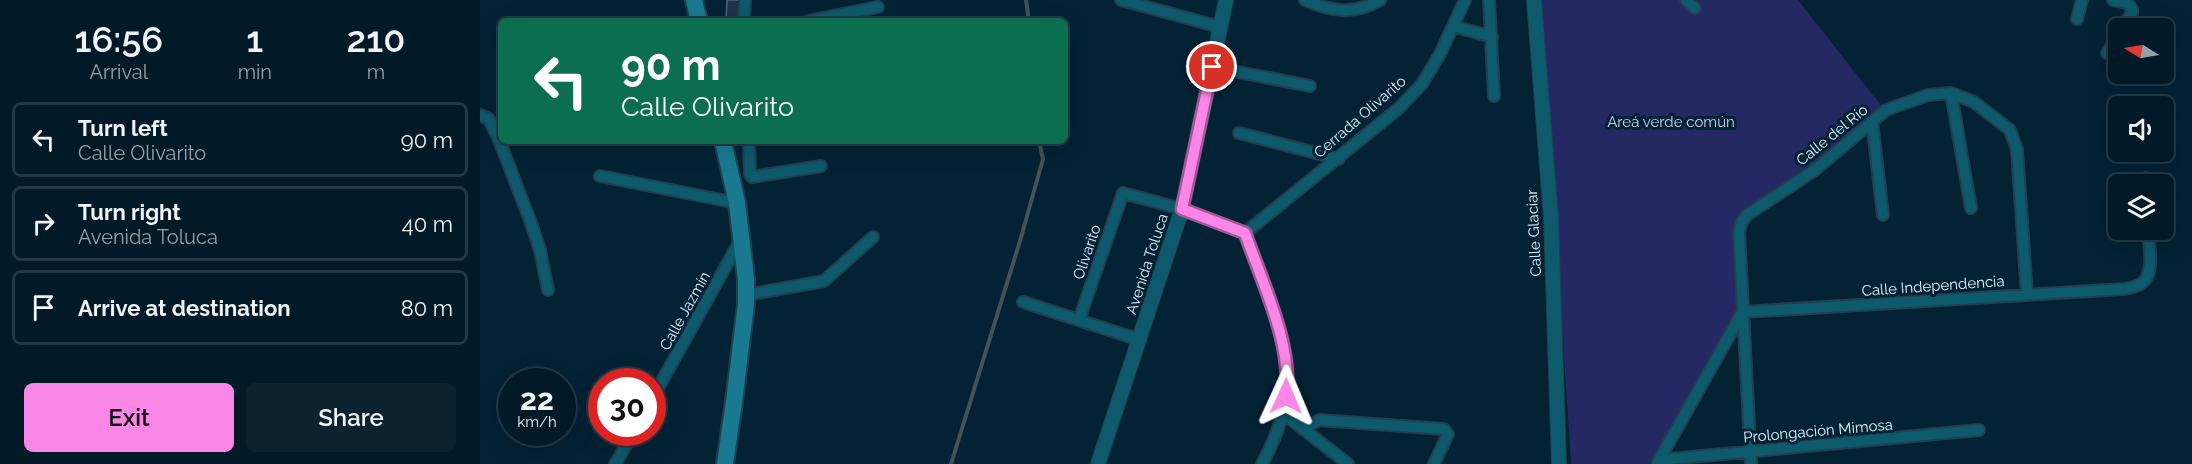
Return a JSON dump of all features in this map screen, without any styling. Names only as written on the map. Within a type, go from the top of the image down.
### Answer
[{"type":"main road","points":[[694,0],[698,18]]},
{"type":"main road","points":[[724,144],[737,204],[746,295],[725,464]]},
{"type":"street","points":[[744,18],[745,0]]},
{"type":"street","points":[[1121,0],[1220,27]]},
{"type":"street","name":"Avenida Toluca","points":[[1098,464],[1182,209],[1226,0]]},
{"type":"street","points":[[1305,0],[1322,8],[1348,12],[1368,7],[1380,0]]},
{"type":"street","name":"Cerrada Olivarito","points":[[1245,233],[1288,196],[1339,159],[1398,109],[1422,84],[1440,54],[1465,0]]},
{"type":"street","points":[[1490,0],[1494,96]]},
{"type":"street","name":"Calle Glaciar","points":[[1534,0],[1551,218],[1559,464]]},
{"type":"street","points":[[1686,0],[1695,8]]},
{"type":"street","points":[[2077,19],[2082,0]]},
{"type":"street","points":[[2113,0],[2127,3],[2132,9],[2129,18]]},
{"type":"street","points":[[823,18],[878,7]]},
{"type":"street","points":[[1453,26],[1492,37]]},
{"type":"street","points":[[1212,67],[1310,86]]},
{"type":"street","points":[[1952,93],[1974,102],[2010,130],[2017,150],[2026,295]]},
{"type":"street","points":[[1952,93],[1971,208]]},
{"type":"street","name":"Calle del Río","points":[[1743,312],[1739,231],[1747,215],[1815,170],[1886,110],[1906,101],[1929,95],[1952,93]]},
{"type":"street","points":[[480,115],[489,119],[498,138]]},
{"type":"street","points":[[1872,121],[1883,215]]},
{"type":"street","points":[[1239,133],[1339,159]]},
{"type":"street","points":[[500,144],[540,250],[548,290]]},
{"type":"street","points":[[749,144],[752,177],[820,166]]},
{"type":"street","points":[[600,176],[737,204]]},
{"type":"street","name":"Olivarito","points":[[1079,320],[1123,194],[1182,209]]},
{"type":"street","points":[[1182,209],[1245,233],[1283,342],[1288,380],[1283,413],[1274,442],[1262,464]]},
{"type":"street","points":[[746,295],[824,281],[873,237]]},
{"type":"street","name":"Calle Jazmín","points":[[666,374],[742,238]]},
{"type":"street","name":"Calle Independencia","points":[[1743,312],[2124,289],[2140,285],[2147,277],[2150,266],[2149,240]]},
{"type":"street","points":[[1023,302],[1140,340]]},
{"type":"street","points":[[1743,312],[1751,464]]},
{"type":"street","points":[[1658,462],[1743,312]]},
{"type":"street","points":[[1283,413],[1348,464]]},
{"type":"street","points":[[1303,429],[1319,420],[1444,429],[1448,434],[1434,464]]},
{"type":"street","name":"Prolongación Mimosa","points":[[1658,462],[1979,430]]},
{"type":"street","points":[[615,464],[626,446]]},
{"type":"green space","name":"Areá verde común","points":[[1541,0],[1798,0],[1883,108],[1742,222],[1743,312],[1649,464],[1571,464]]},
{"type":"building","points":[[727,0],[740,0],[739,18],[726,18]]},
{"type":"waterway","points":[[1026,0],[1029,18]]},
{"type":"waterway","points":[[951,464],[1043,159],[1040,144]]},
{"type":"route","points":[[1212,67],[1182,209],[1245,233],[1283,342],[1288,380],[1286,396]]}]
